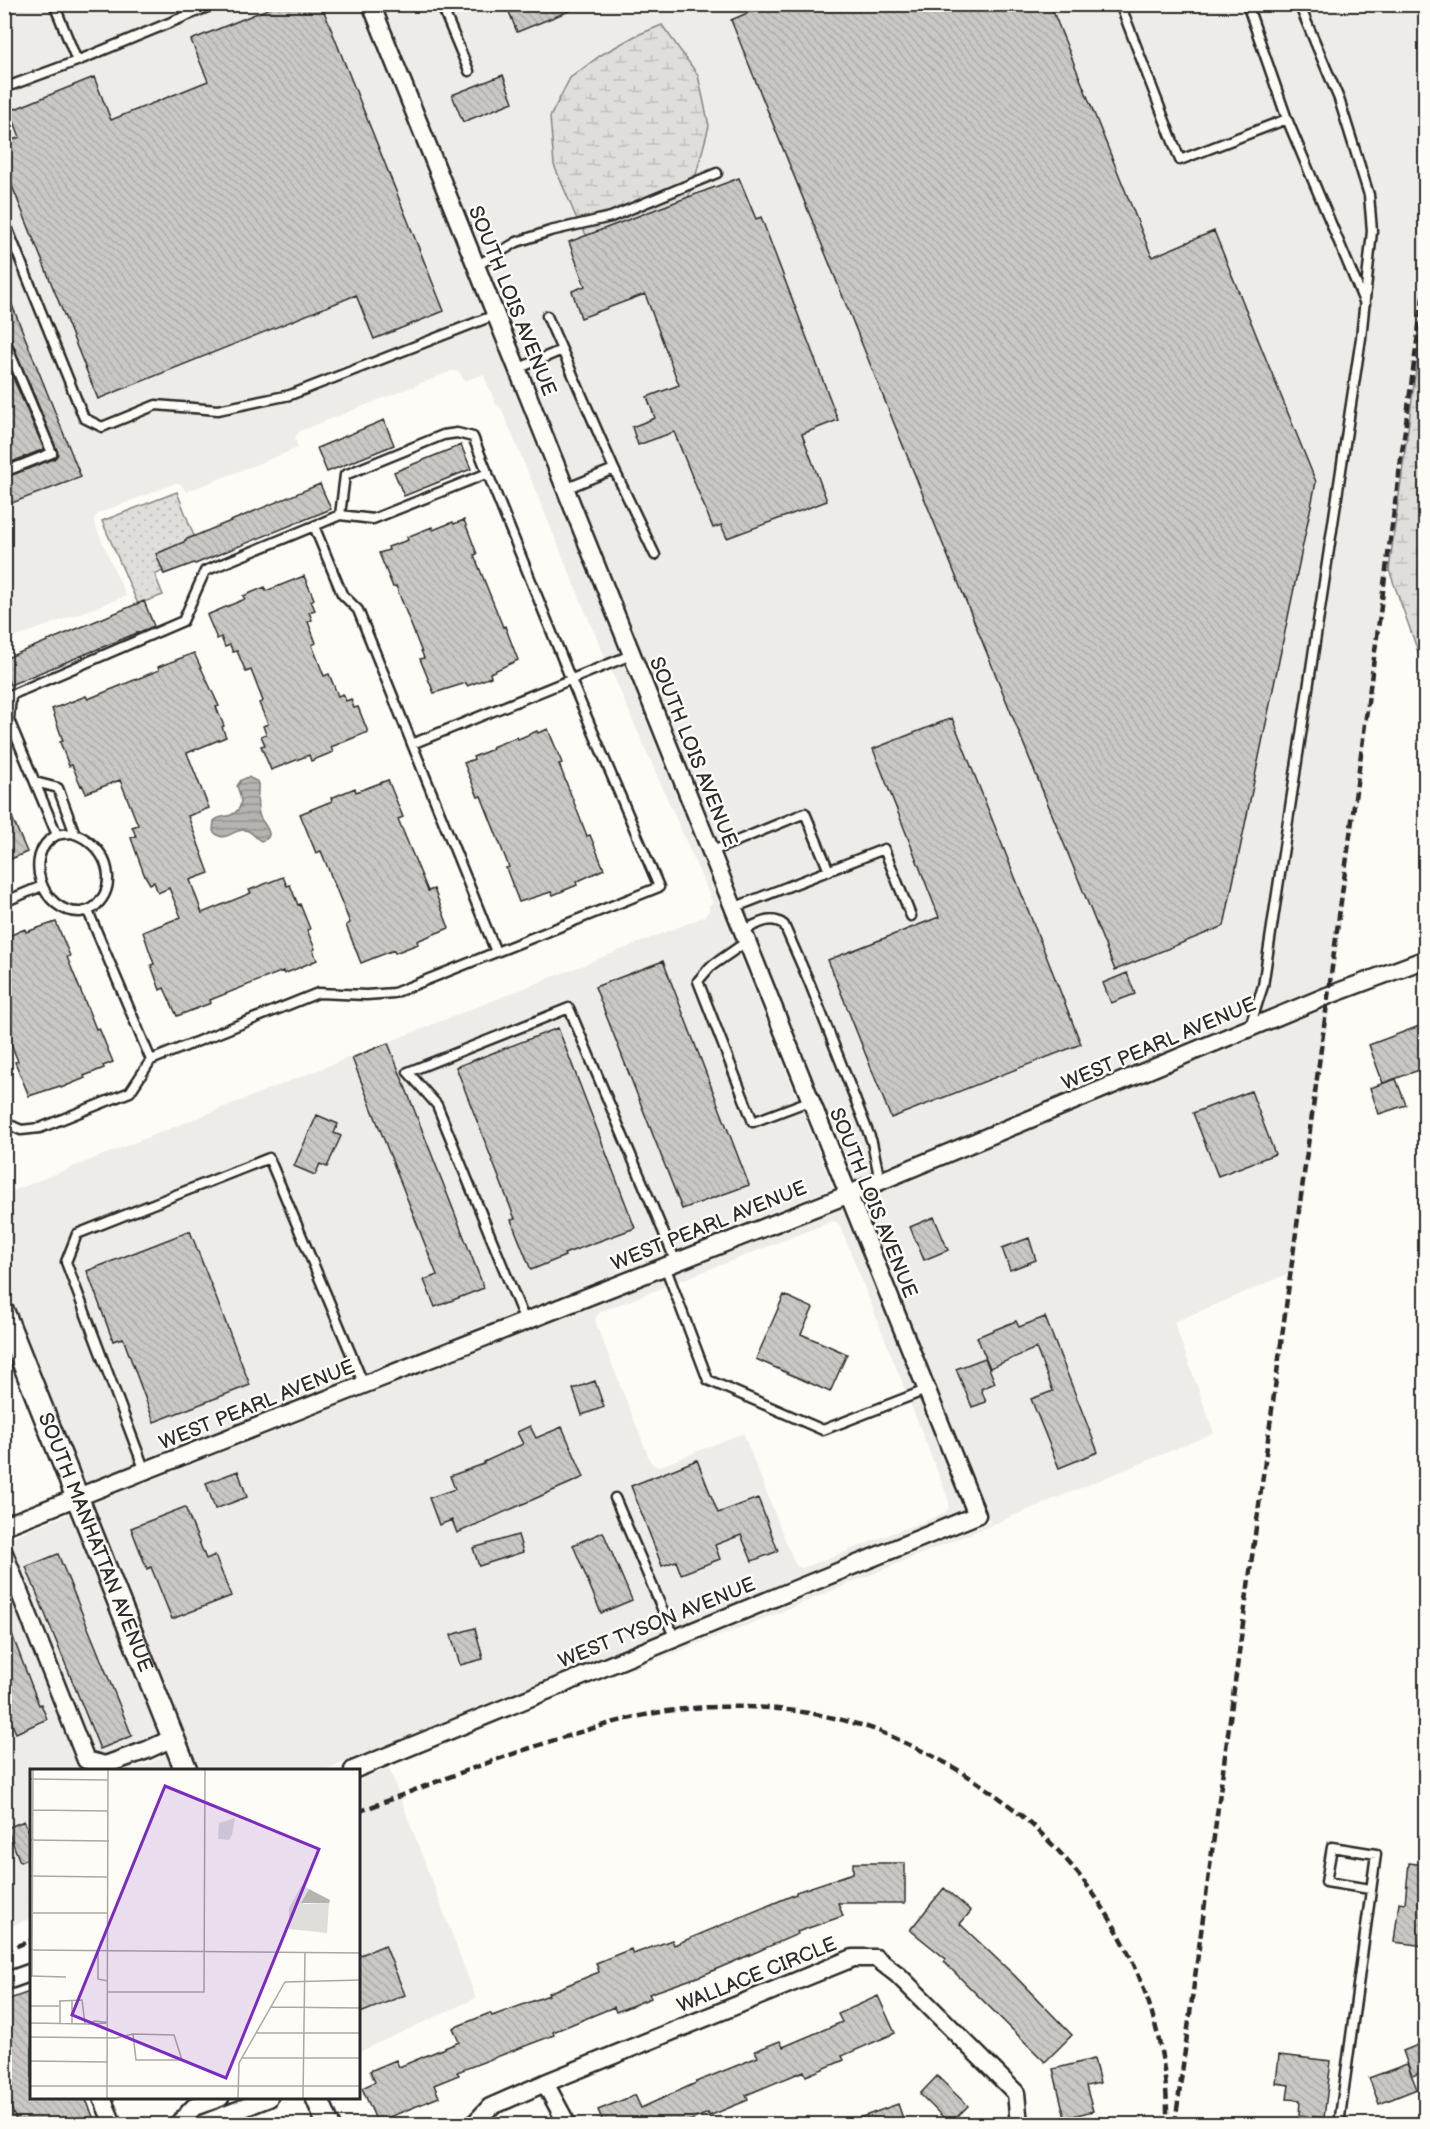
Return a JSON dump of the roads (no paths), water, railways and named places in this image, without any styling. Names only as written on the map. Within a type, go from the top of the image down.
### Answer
[{"type":"street","name":"SOUTH LOIS AVENUE","points":[[371,4],[809,1101],[977,1515]]},
{"type":"street","name":"WEST PEARL AVENUE","points":[[4,1526],[847,1195],[1327,996],[1425,958]]},
{"type":"street","name":"SOUTH MANHATTAN AVENUE","points":[[4,1314],[186,1769]]},
{"type":"street","name":"WEST TYSON AVENUE","points":[[355,1769],[977,1515]]},
{"type":"street","points":[[4,1553],[86,1760],[105,1765],[173,1738]]},
{"type":"street","name":"WALLACE CIRCLE","points":[[474,2124],[490,2107],[853,1958],[876,1958],[898,1975],[1016,2093],[1019,2124]]},
{"type":"street","points":[[4,1982],[30,1973]]},
{"type":"street","points":[[545,2083],[567,2124]]},
{"type":"street","points":[[103,2099],[113,2124]]},
{"type":"street","points":[[178,2124],[194,2107],[216,2099]]},
{"type":"street","points":[[219,2099],[226,2115]]},
{"type":"street","points":[[202,2124],[264,2099]]},
{"type":"street","points":[[318,2099],[328,2124]]},
{"type":"lane","points":[[54,4],[77,60]]},
{"type":"lane","points":[[4,88],[215,4]]},
{"type":"lane","points":[[441,4],[469,71]]},
{"type":"lane","points":[[1120,4],[1180,160],[1287,119]]},
{"type":"lane","points":[[1247,4],[1287,119],[1365,305]]},
{"type":"lane","points":[[1249,1029],[1263,986],[1361,338],[1372,231],[1369,195],[1339,99],[1299,4]]},
{"type":"lane","points":[[476,266],[517,242],[550,231],[611,218],[717,173]]},
{"type":"lane","points":[[4,220],[84,418],[102,427],[156,405],[218,410],[290,395],[495,315]]},
{"type":"lane","points":[[547,316],[614,469],[655,555]]},
{"type":"lane","points":[[4,339],[52,453],[4,472]]},
{"type":"lane","points":[[517,369],[562,350]]},
{"type":"lane","points":[[4,1120],[21,1130],[40,1128],[129,1092],[151,1060],[318,993],[394,993],[659,887],[571,680],[473,437],[457,433],[443,435],[345,475],[340,515]]},
{"type":"lane","points":[[565,489],[614,469]]},
{"type":"lane","points":[[57,835],[9,720],[8,694],[183,621],[205,571],[340,515],[373,519],[488,473]]},
{"type":"lane","points":[[314,526],[342,594],[358,610],[496,952]]},
{"type":"lane","points":[[412,744],[631,655]]},
{"type":"lane","points":[[35,782],[58,788],[75,834]]},
{"type":"lane","points":[[710,852],[806,813],[830,871]]},
{"type":"lane","points":[[75,834],[87,840],[97,849],[109,874],[107,888],[101,902],[88,911],[72,912],[59,908],[50,900],[42,886],[39,873],[40,859],[46,843],[57,835],[75,834]]},
{"type":"lane","points":[[732,908],[884,849],[910,916]]},
{"type":"lane","points":[[4,902],[42,886]]},
{"type":"lane","points":[[88,911],[151,1060]]},
{"type":"lane","points":[[809,1101],[753,1122],[698,981],[744,936],[771,918],[778,919],[784,925],[810,984],[872,1142],[880,1181]]},
{"type":"lane","points":[[525,1321],[437,1105],[408,1072],[568,1008],[671,1264],[708,1380],[823,1430],[926,1390]]},
{"type":"lane","points":[[145,1471],[66,1262],[77,1234],[268,1158],[364,1385]]},
{"type":"lane","points":[[615,1498],[675,1639]]},
{"type":"lane","points":[[1339,2124],[1376,1854],[1332,1847],[1326,1882],[1370,1889]]},
{"type":"railway","points":[[1175,2124],[1426,275]]},
{"type":"railway","points":[[360,1811],[533,1747],[609,1724],[661,1712],[710,1707],[785,1710],[834,1718],[879,1731],[969,1777],[1017,1812],[1060,1853],[1097,1900],[1127,1951],[1150,2005],[1163,2064],[1167,2124]]},
{"type":"railway","points":[[4,1951],[30,1941]]}]
